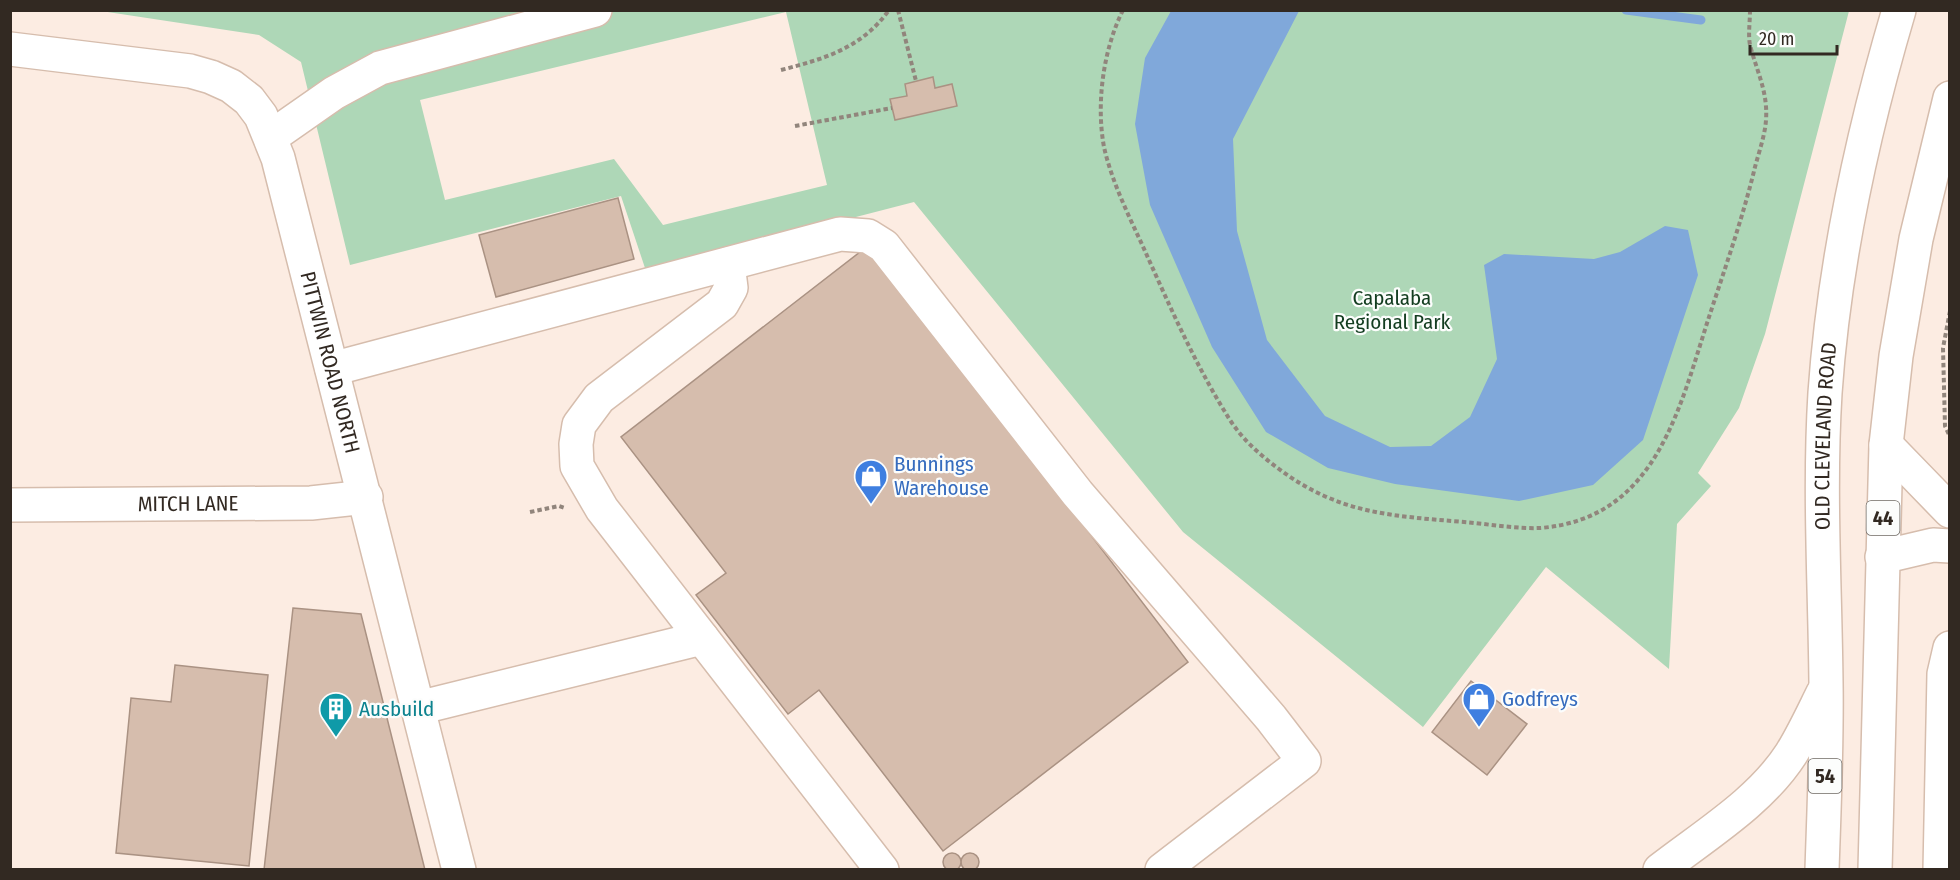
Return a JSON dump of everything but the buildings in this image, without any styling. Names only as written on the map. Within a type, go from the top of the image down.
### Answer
[{"type":"main road","points":[[271,137],[334,93],[380,68],[595,10]]},
{"type":"main road","name":"OLD CLEVELAND ROAD","points":[[1818,869],[1826,686],[1822,494],[1825,394],[1831,326],[1862,147],[1899,10]]},
{"type":"main road","name":"PITTWIN ROAD NORTH","points":[[10,49],[190,71],[211,77],[231,86],[249,99],[271,137],[366,497],[459,870]]},
{"type":"main road","name":"44","points":[[1875,867],[1886,445],[1896,356],[1916,239],[1950,98]]},
{"type":"main road","points":[[332,369],[840,234],[868,236],[884,246],[1078,494],[1272,718],[1304,761],[1162,870]]},
{"type":"main road","points":[[728,264],[731,288],[722,304],[599,398],[579,425],[576,444],[577,466],[602,509],[882,870]]},
{"type":"main road","points":[[1886,445],[1950,512]]},
{"type":"main road","name":"MITCH LANE","points":[[10,505],[311,503],[366,497]]},
{"type":"main road","points":[[1882,557],[1933,545],[1950,546]]},
{"type":"main road","points":[[418,708],[702,638]]},
{"type":"main road","points":[[1940,870],[1944,674],[1950,648]]},
{"type":"main road","points":[[1660,870],[1746,803],[1772,777],[1790,755],[1826,686]]},
{"type":"main road","points":[[1818,869],[1875,867]]},
{"type":"path","points":[[781,70],[827,58],[854,45],[880,23],[890,10]]},
{"type":"path","points":[[898,10],[916,81]]},
{"type":"path","points":[[1123,10],[1108,52],[1101,108],[1104,147],[1119,193],[1170,305],[1230,420],[1252,448],[1282,472],[1323,497],[1358,510],[1392,516],[1539,528],[1576,521],[1605,507],[1633,485],[1655,461],[1673,425],[1747,199],[1766,124],[1767,95],[1749,42],[1750,10]]},
{"type":"path","points":[[795,126],[892,108]]},
{"type":"path","points":[[1950,311],[1943,348],[1945,426],[1950,437]]},
{"type":"green space","name":"Capalaba Regional Park","points":[[101,11],[1849,11],[1765,334],[1739,408],[1698,473],[1711,486],[1677,524],[1669,669],[1546,567],[1423,727],[1183,532],[914,202],[646,271],[621,196],[350,265],[301,62],[259,35]],"holes":[[[786,12],[827,185],[663,225],[614,159],[445,200],[420,100]]]},
{"type":"water","points":[[1171,11],[1299,11],[1233,139],[1237,231],[1267,340],[1325,416],[1390,447],[1431,446],[1470,417],[1497,359],[1484,265],[1504,254],[1594,259],[1620,252],[1665,226],[1688,230],[1698,275],[1643,440],[1593,485],[1519,501],[1395,484],[1328,468],[1266,432],[1212,347],[1150,205],[1135,124],[1145,58]]},
{"type":"waterway","points":[[1626,10],[1701,20]]},
{"type":"place","name":"Bunnings Warehouse","points":[[871,505]]},
{"type":"place","name":"Godfreys","points":[[1479,728]]},
{"type":"place","name":"Ausbuild","points":[[336,738]]}]
